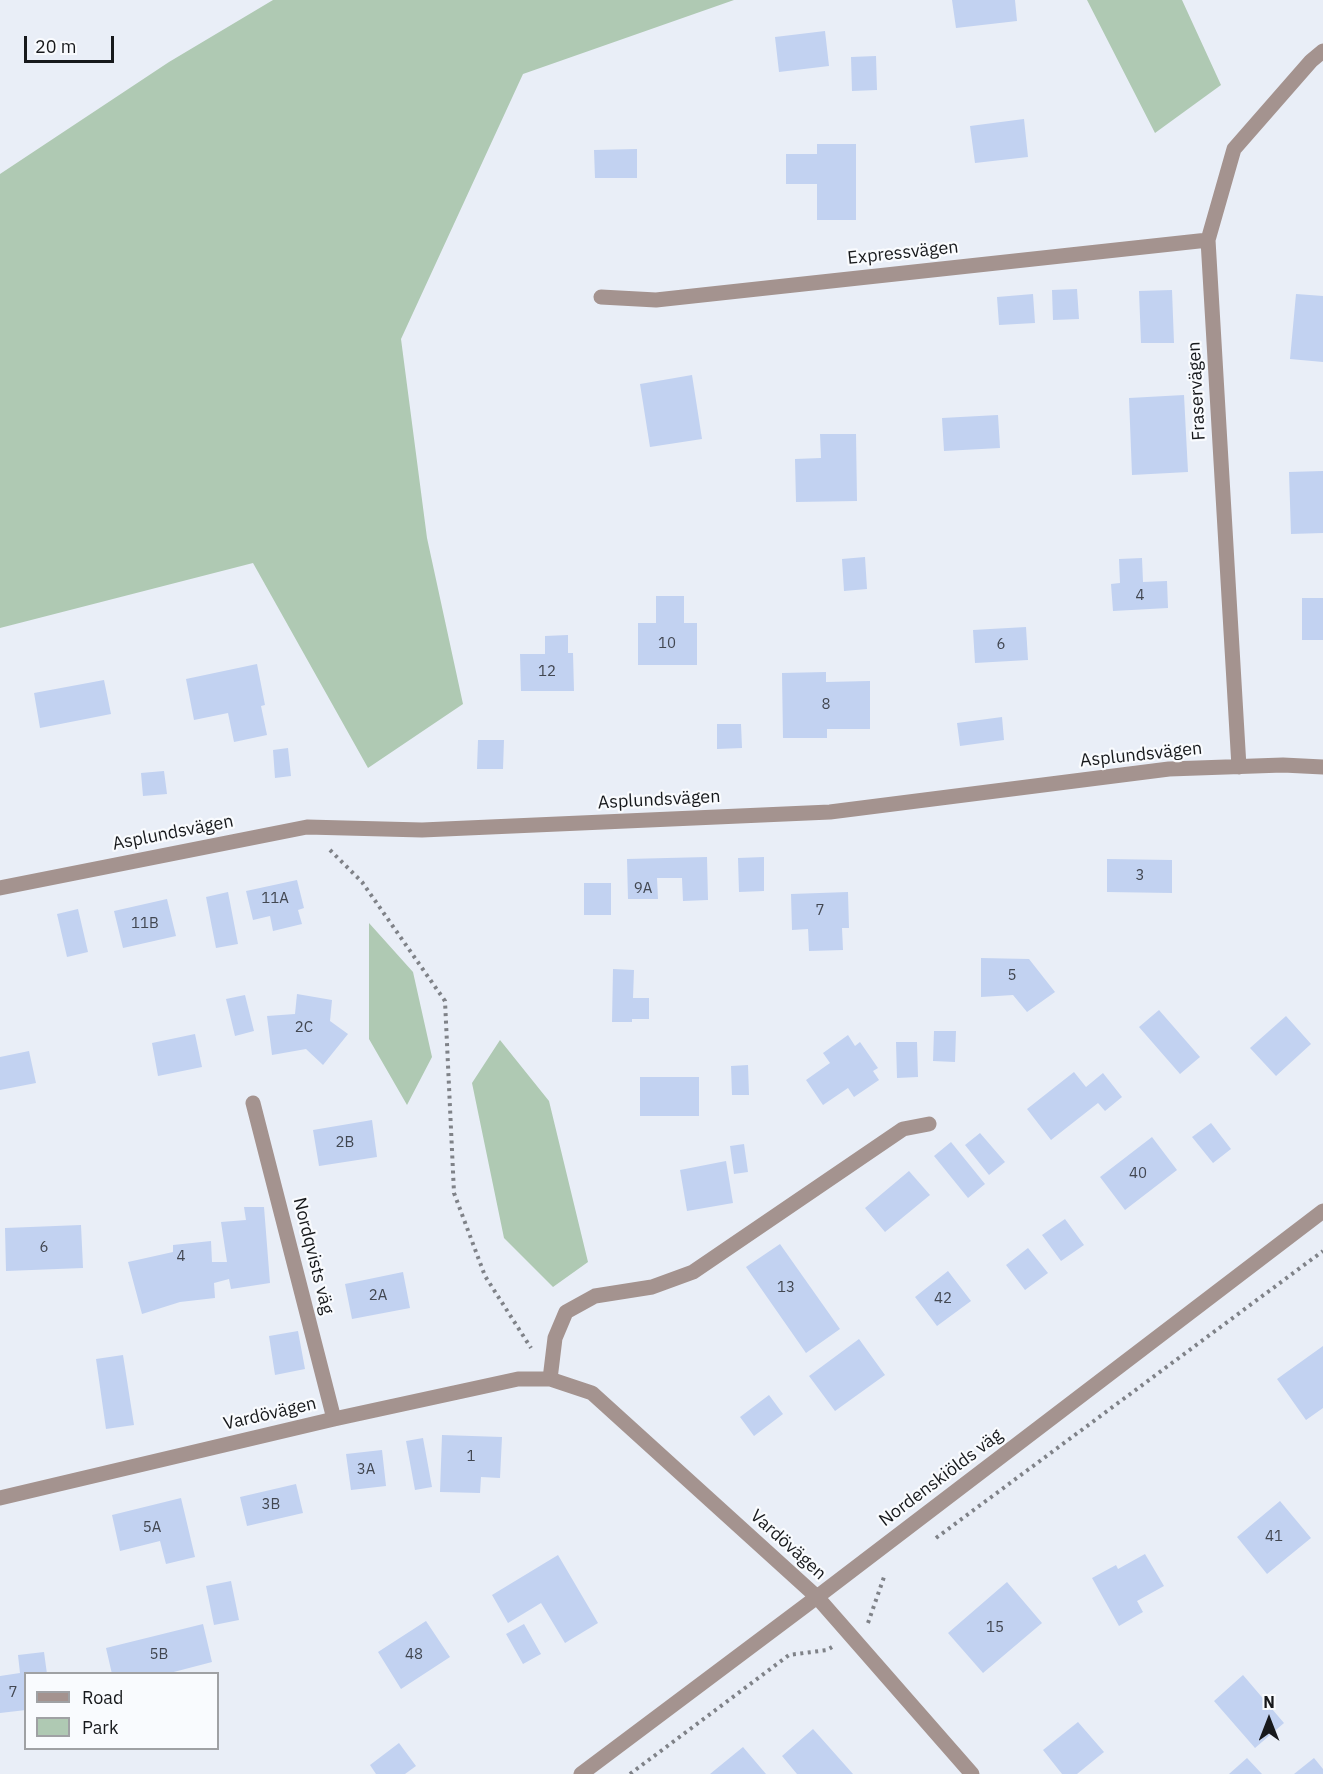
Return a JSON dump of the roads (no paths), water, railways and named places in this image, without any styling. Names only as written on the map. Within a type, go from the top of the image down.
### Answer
[{"type":"street","name":"Fraservägen","points":[[1239,767],[1208,240],[1234,150],[1323,51]]},
{"type":"street","name":"Expressvägen","points":[[602,297],[656,300],[1208,240]]},
{"type":"street","name":"Asplundsvägen","points":[[0,888],[307,827],[422,830],[830,812],[1169,769],[1294,765],[1323,767]]},
{"type":"street","name":"Nordqvists väg","points":[[253,1103],[334,1419]]},
{"type":"street","points":[[550,1379],[555,1338],[566,1312],[594,1296],[652,1287],[693,1272],[903,1129],[929,1124]]},
{"type":"street","name":"Nordenskiölds väg","points":[[581,1774],[817,1598],[1323,1211]]},
{"type":"street","name":"Vardövägen","points":[[0,1498],[334,1419],[518,1379],[550,1379],[592,1393],[817,1598],[972,1774]]}]
